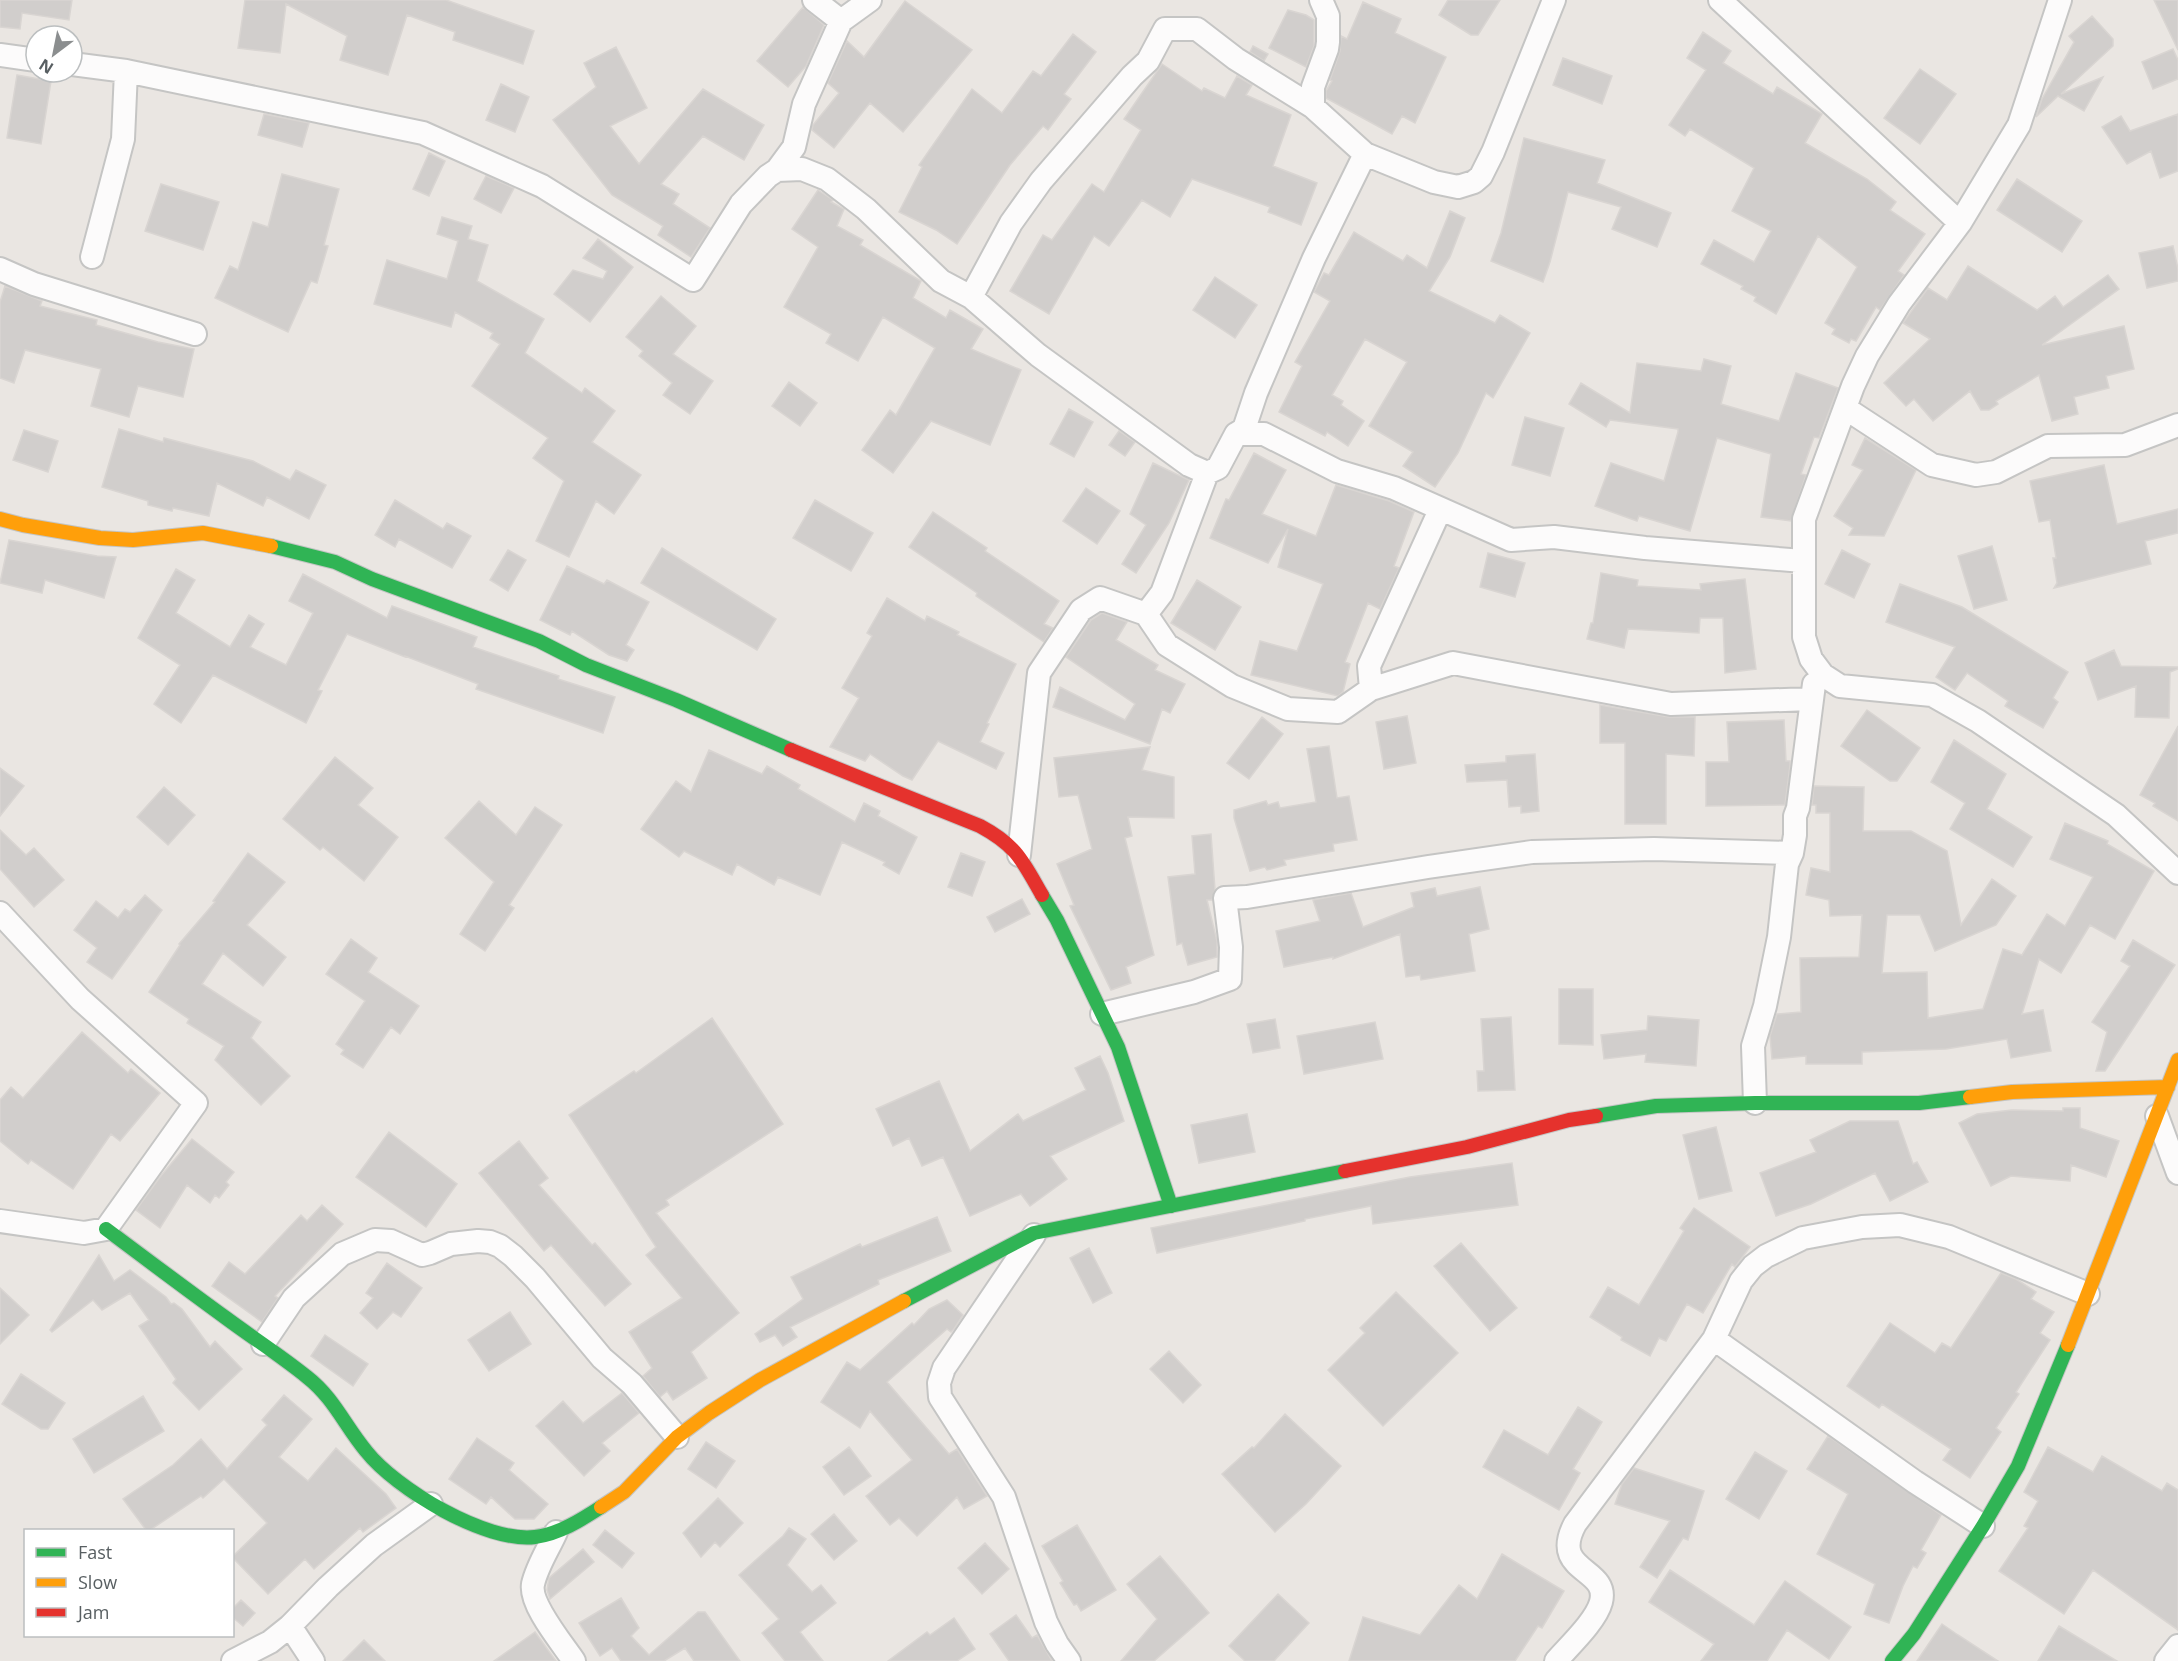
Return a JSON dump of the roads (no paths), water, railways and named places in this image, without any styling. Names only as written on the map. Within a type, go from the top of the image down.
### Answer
[{"type":"street","points":[[813,0],[841,21]]},
{"type":"street","points":[[777,171],[794,147],[804,104],[841,21],[870,0]]},
{"type":"street","points":[[1313,107],[1313,87],[1328,42],[1328,15],[1321,0]]},
{"type":"street","points":[[971,297],[1011,223],[1041,181],[1132,76],[1148,61],[1165,29],[1197,29],[1236,59],[1313,107],[1365,154],[1434,182],[1458,188],[1474,182],[1481,176],[1493,152],[1554,0]]},
{"type":"street","points":[[1720,0],[1960,223]]},
{"type":"street","points":[[2060,0],[2019,125],[1960,223],[1899,304],[1867,357],[1845,408],[1804,519],[1804,637],[1811,659],[1824,675],[1840,686],[1932,695],[1968,716],[2116,815],[2178,873]]},
{"type":"street","points":[[0,55],[24,58]]},
{"type":"street","points":[[84,66],[126,71],[423,133],[542,186],[693,280],[741,204],[768,176],[777,171],[802,169],[827,178],[866,209],[941,281],[971,297],[1038,355],[1143,433],[1189,465],[1207,473]]},
{"type":"street","points":[[92,257],[123,139],[126,71]]},
{"type":"street","points":[[1146,614],[1162,593],[1207,473],[1218,468],[1236,434],[1244,429],[1256,393],[1314,258],[1365,154]]},
{"type":"street","points":[[0,269],[34,284],[195,334]]},
{"type":"street","points":[[1845,408],[1932,465],[1976,474],[1996,472],[2048,446],[2125,445],[2178,425]]},
{"type":"street","points":[[1236,434],[1264,434],[1338,471],[1394,488],[1511,540],[1554,537],[1645,548],[1803,561]]},
{"type":"street","points":[[1371,689],[1369,666],[1440,510]]},
{"type":"street","points":[[0,519],[100,538],[132,540],[202,533],[263,544],[335,562],[372,579],[539,641],[586,665],[676,700],[821,763],[980,826],[1002,838],[1019,855],[1057,920],[1118,1047],[1171,1206]]},
{"type":"street","points":[[1019,855],[1039,673],[1081,610],[1100,598],[1146,614],[1167,645],[1232,686],[1288,709],[1338,712],[1371,689],[1453,663],[1671,704],[1811,699]]},
{"type":"street","points":[[1755,1102],[1753,1046],[1765,1006],[1776,949],[1787,864],[1792,853],[1817,667]]},
{"type":"street","points":[[1102,1014],[1194,992],[1230,979],[1231,947],[1225,898],[1247,897],[1532,852],[1654,849],[1792,853]]},
{"type":"street","points":[[0,913],[80,999],[196,1103],[106,1229],[84,1233],[0,1221]]},
{"type":"street","points":[[1892,1661],[1914,1634],[1983,1526],[2018,1466],[2088,1294],[2178,1060]]},
{"type":"street","points":[[106,1229],[309,1377],[328,1395],[366,1452],[390,1475],[431,1503],[488,1530],[518,1538],[537,1537],[556,1532],[580,1520],[624,1492],[677,1437],[760,1380],[874,1316],[1034,1233],[1467,1147],[1569,1120],[1656,1106],[1755,1102],[1919,1102],[2012,1092],[2168,1087]]},
{"type":"street","points":[[2157,1116],[2178,1173]]},
{"type":"street","points":[[1556,1661],[1588,1626],[1601,1602],[1598,1582],[1575,1562],[1567,1550],[1568,1538],[1575,1524],[1714,1339],[1741,1281],[1753,1266],[1766,1256],[1803,1238],[1862,1227],[1900,1225],[1949,1237],[2088,1294]]},
{"type":"street","points":[[1034,1233],[944,1368],[939,1390],[940,1397],[1004,1497],[1046,1622],[1069,1661]]},
{"type":"street","points":[[263,1344],[294,1298],[342,1254],[375,1240],[391,1241],[422,1254],[451,1244],[490,1242],[513,1256],[535,1278],[602,1358],[632,1384],[677,1437]]},
{"type":"street","points":[[1714,1339],[1915,1482],[1983,1526]]},
{"type":"street","points":[[234,1661],[270,1642],[290,1626],[374,1545],[431,1503]]},
{"type":"street","points":[[556,1532],[533,1583],[532,1593],[536,1604],[574,1661]]},
{"type":"street","points":[[290,1626],[314,1661]]},
{"type":"street","points":[[2166,1661],[2178,1646]]}]
